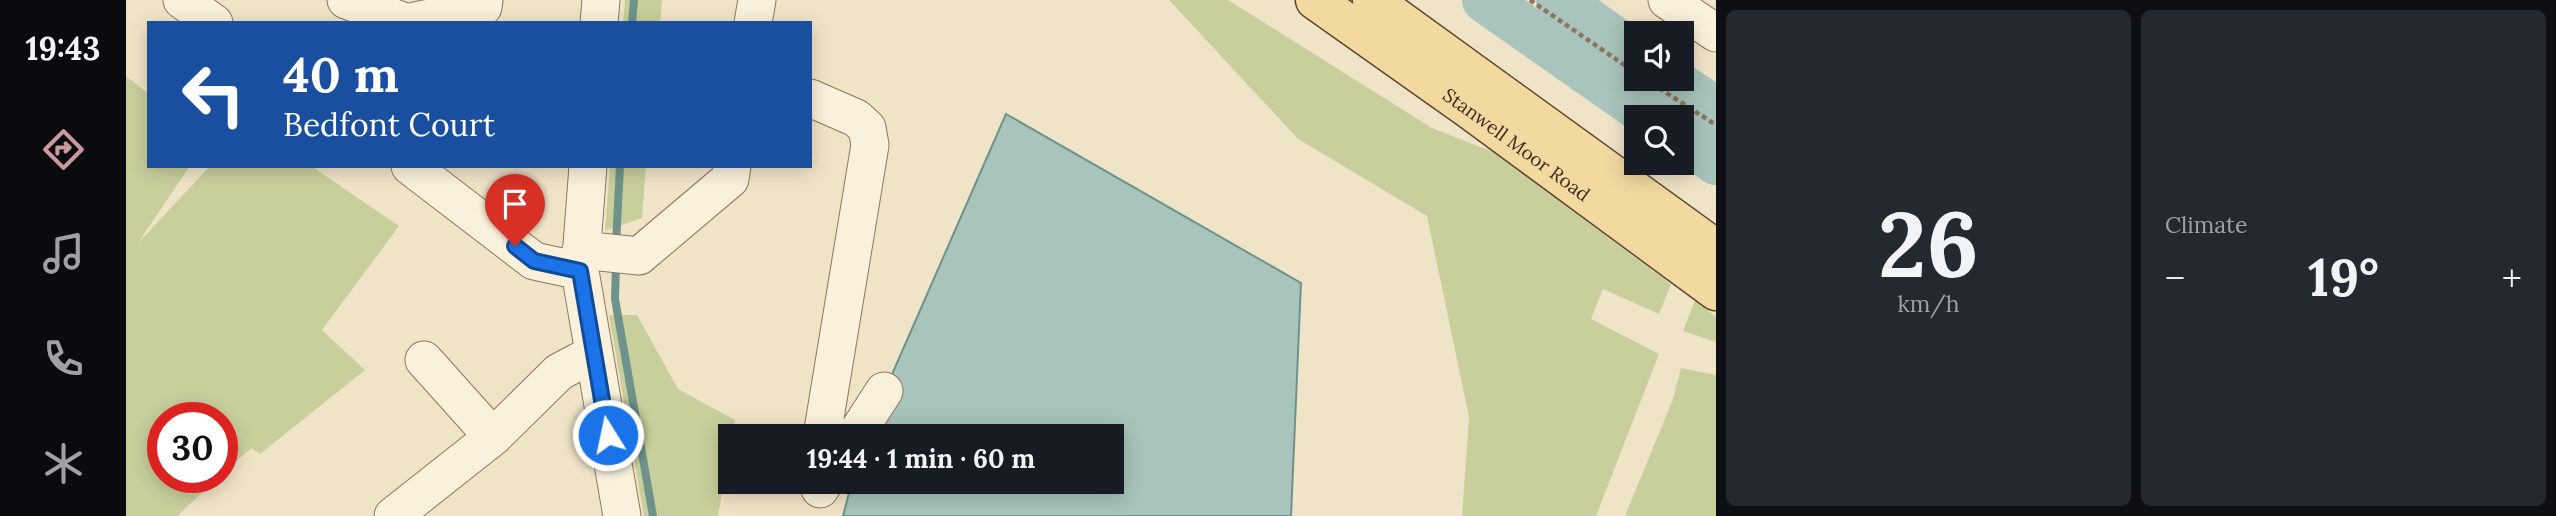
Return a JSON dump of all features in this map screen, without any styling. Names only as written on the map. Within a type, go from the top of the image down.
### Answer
[{"type":"main road","name":"Stanwell Moor Road","points":[[1315,0],[1481,117],[1716,291]]},
{"type":"main road","name":"Stanwell Moor Road","points":[[1372,0],[1716,249]]},
{"type":"street","points":[[182,0],[211,21]]},
{"type":"street","points":[[346,0],[402,21]]},
{"type":"street","points":[[410,21],[483,7],[484,0]]},
{"type":"street","points":[[599,21],[601,0]]},
{"type":"street","points":[[753,21],[757,0]]},
{"type":"street","points":[[1667,0],[1716,33]]},
{"type":"street","points":[[812,99],[856,118],[867,128],[870,145],[824,424]]},
{"type":"street","points":[[413,168],[534,261],[639,256],[730,179],[732,168]]},
{"type":"street","points":[[588,168],[598,257],[593,354],[622,516]]},
{"type":"street","points":[[393,516],[493,437],[559,372],[593,354]]},
{"type":"street","points":[[424,360],[493,437]]},
{"type":"street","points":[[863,424],[884,391]]},
{"type":"path","points":[[1530,0],[1624,65]]},
{"type":"path","points":[[1664,91],[1716,125]]},
{"type":"green space","points":[[625,0],[662,0],[660,21],[623,21]]},
{"type":"green space","points":[[1169,0],[1228,0],[1432,128],[1493,152],[1671,284],[1659,314],[1603,289],[1591,319],[1659,354],[1596,516],[1462,516],[1469,417],[1427,216],[1298,139]]},
{"type":"green space","points":[[126,76],[147,92],[147,168],[189,168],[138,243],[208,168],[314,168],[399,226],[322,330],[365,370],[260,454],[251,448],[238,460],[238,402],[147,402],[147,493],[202,493],[177,516],[126,516]]},
{"type":"green space","points":[[610,168],[646,168],[642,218],[605,231]]},
{"type":"green space","points":[[1695,300],[1716,317],[1716,342],[1683,331]]},
{"type":"green space","points":[[609,315],[637,315],[678,389],[735,420],[734,424],[718,424],[718,494],[722,494],[718,516],[644,516]]},
{"type":"green space","points":[[1681,368],[1716,375],[1716,516],[1625,516],[1673,399]]},
{"type":"water","points":[[1006,114],[1301,283],[1291,516],[843,516],[849,494],[1124,494],[1124,424],[870,424]]},
{"type":"waterway","points":[[632,21],[634,0]]},
{"type":"waterway","points":[[1485,0],[1635,105]]},
{"type":"waterway","points":[[1559,0],[1624,46]]},
{"type":"waterway","points":[[1688,91],[1716,110]]},
{"type":"waterway","points":[[1694,146],[1716,162]]},
{"type":"waterway","points":[[616,244],[620,168]]},
{"type":"waterway","points":[[616,264],[615,299],[653,516]]},
{"type":"route","points":[[515,246],[534,261],[580,271],[608,435]]}]
